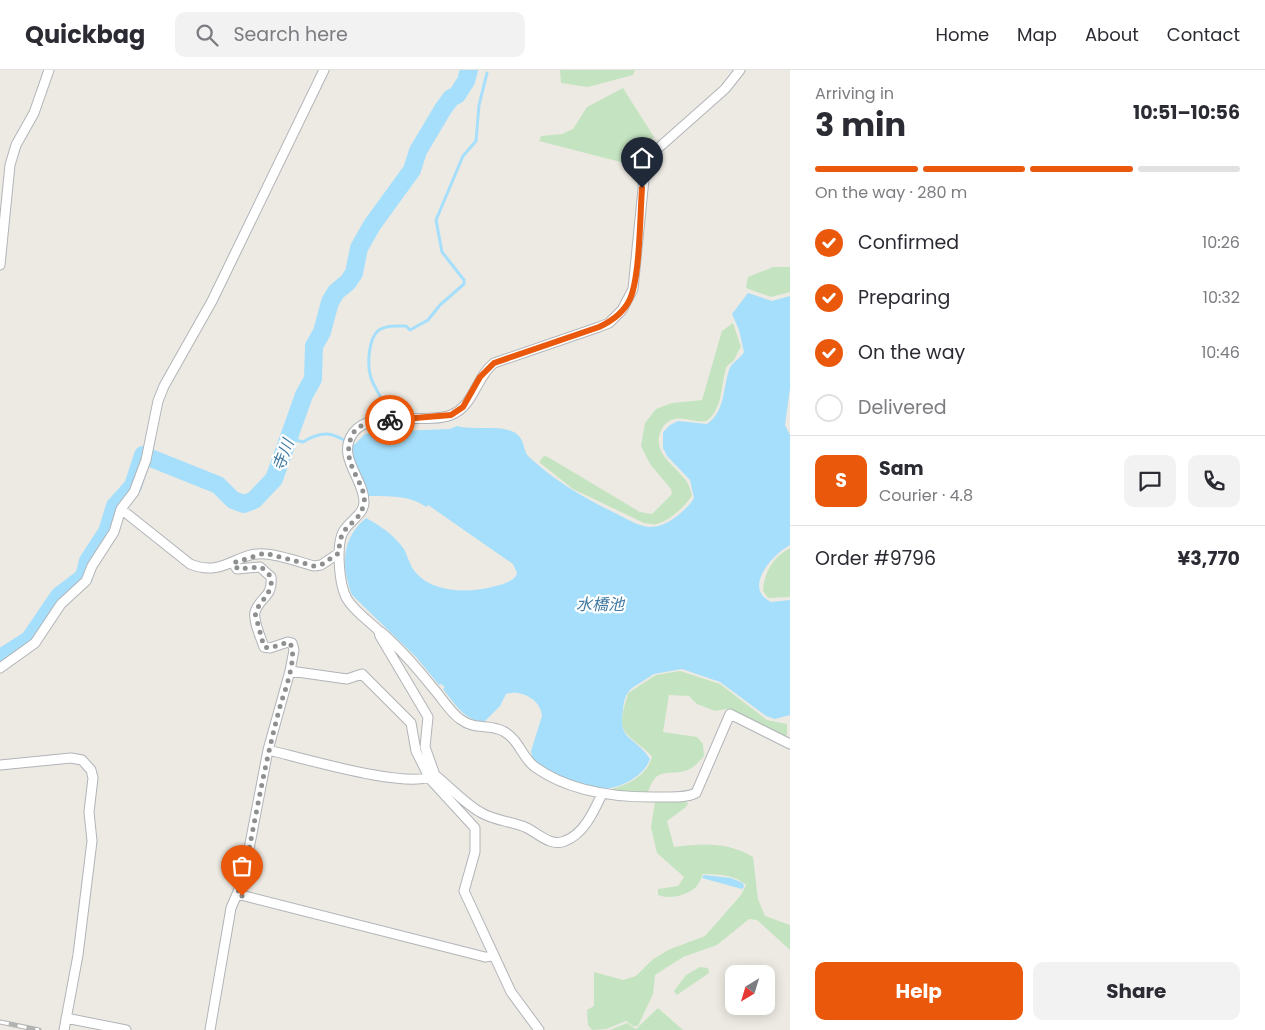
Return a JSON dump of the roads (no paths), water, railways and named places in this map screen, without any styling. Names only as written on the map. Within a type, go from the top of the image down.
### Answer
[{"type":"street","points":[[0,265],[10,165],[16,145],[34,113],[49,70]]},
{"type":"street","points":[[0,668],[35,642],[61,604],[86,581],[92,566],[114,532],[121,510],[134,492],[147,457],[158,401],[164,386],[212,301],[324,70]]},
{"type":"street","points":[[740,70],[725,89],[646,159],[635,282],[631,297],[622,310],[608,323],[599,327],[494,363],[480,377],[463,407],[451,415],[364,424],[352,434],[348,460],[363,494],[364,502],[361,511],[341,534],[339,553],[343,590],[347,599],[410,660],[459,718],[470,726],[495,728],[504,731],[514,738],[532,765],[566,783],[611,796],[690,796],[696,793],[730,714],[790,744]]},
{"type":"street","points":[[121,510],[190,564],[211,569],[265,553],[314,566],[321,565],[339,553]]},
{"type":"street","points":[[210,1030],[231,908],[243,880],[268,750],[294,650],[292,643],[288,642],[270,648],[264,647],[255,617],[258,607],[270,593],[271,577],[260,567],[238,569],[233,563]]},
{"type":"street","points":[[379,630],[380,636],[428,717],[425,746],[433,777],[485,816],[526,827],[551,842],[558,843],[573,837],[579,831],[590,818],[602,794]]},
{"type":"street","points":[[290,671],[348,679],[362,674],[411,723],[416,751],[433,777],[475,828],[475,852],[464,891],[492,956],[511,992],[539,1030]]},
{"type":"street","points":[[268,750],[394,779],[433,777]]},
{"type":"street","points":[[0,765],[71,758],[82,760],[91,770],[89,812],[92,841],[78,955],[64,1030]]},
{"type":"street","points":[[237,894],[476,954],[492,956]]},
{"type":"street","points":[[66,1018],[126,1030]]},
{"type":"water","name":"水橋池","points":[[748,293],[772,301],[790,296],[790,388],[785,425],[790,435],[790,545],[783,549],[769,563],[763,572],[759,588],[763,596],[771,602],[790,600],[790,715],[775,719],[766,716],[720,682],[682,669],[654,674],[632,688],[624,701],[622,720],[625,733],[650,759],[643,771],[625,784],[610,788],[595,789],[577,784],[533,762],[531,751],[542,716],[541,710],[534,700],[523,694],[506,694],[500,706],[481,725],[481,722],[469,717],[459,709],[443,689],[445,687],[441,684],[439,685],[417,658],[352,595],[346,574],[346,554],[352,535],[366,518],[396,539],[404,549],[416,573],[423,580],[442,588],[452,590],[483,589],[507,583],[517,573],[513,564],[428,505],[426,507],[405,498],[368,496],[351,457],[351,448],[365,434],[373,432],[450,429],[457,426],[499,428],[514,432],[522,441],[529,457],[550,474],[595,503],[639,525],[651,527],[663,524],[687,508],[694,498],[690,480],[667,456],[663,448],[663,432],[670,425],[678,421],[707,424],[717,413],[730,368],[744,352],[739,330],[732,314]]},
{"type":"water","points":[[704,875],[731,878],[743,883],[744,887],[742,889],[702,878]]},
{"type":"waterway","name":"寺川","points":[[0,658],[29,640],[59,596],[84,577],[88,561],[107,532],[115,506],[133,486],[143,455],[218,485],[233,500],[244,504],[254,500],[274,479],[304,395],[313,379],[314,346],[322,332],[330,302],[336,292],[348,282],[354,273],[359,248],[372,225],[412,170],[418,151],[443,109],[451,98],[457,95],[466,81],[469,70]]},
{"type":"waterway","points":[[387,416],[385,406],[370,373],[369,352],[375,334],[382,328],[392,326],[406,326],[410,330],[428,320],[440,305],[464,284],[464,280],[442,252],[436,220],[463,156],[476,141],[479,105],[487,73]]},
{"type":"waterway","points":[[387,426],[387,434]]},
{"type":"waterway","points":[[289,438],[303,442],[318,435],[331,434],[357,448]]},
{"type":"railway","points":[[0,1022],[39,1030]]}]
